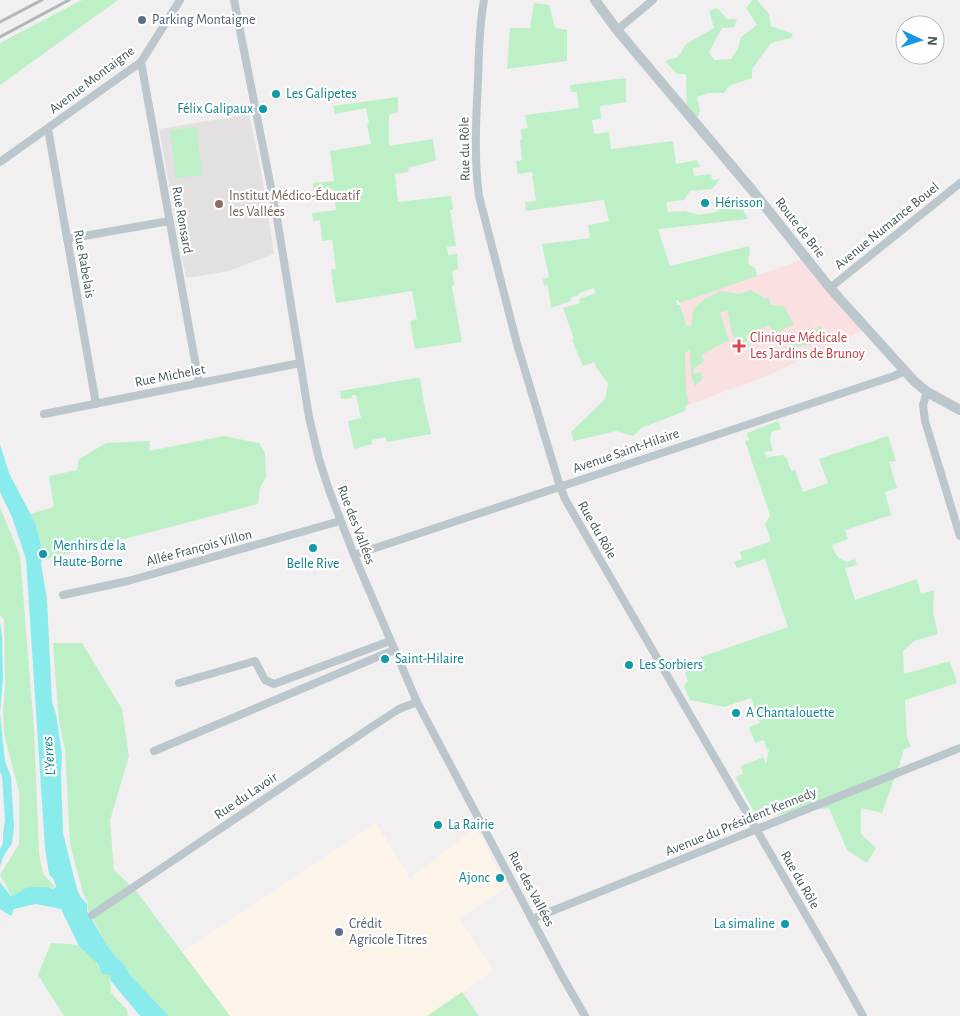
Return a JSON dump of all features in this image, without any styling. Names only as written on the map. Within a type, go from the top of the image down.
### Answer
[{"type":"street","name":"Avenue Montaigne","points":[[0,162],[141,62],[180,0]]},
{"type":"street","name":"Rue des Vallées","points":[[234,0],[277,218],[300,363],[319,459],[340,521],[417,702],[585,1016]]},
{"type":"street","name":"Rue du Rôle","points":[[484,0],[479,43],[477,104],[477,177],[479,196],[517,344],[560,486],[658,662],[757,829],[863,1016]]},
{"type":"street","name":"Route de Brie","points":[[594,0],[752,190],[830,288],[904,371],[928,392],[960,410]]},
{"type":"street","points":[[617,30],[653,0]]},
{"type":"street","name":"Rue Ronsard","points":[[141,62],[199,383]]},
{"type":"street","name":"Rue Rabelais","points":[[48,129],[96,404]]},
{"type":"street","name":"Avenue Numance Bouel","points":[[830,288],[960,184]]},
{"type":"street","points":[[67,238],[169,221]]},
{"type":"street","name":"Rue Michelet","points":[[44,414],[300,363]]},
{"type":"street","name":"Avenue Saint-Hilaire","points":[[354,555],[894,376],[904,371]]},
{"type":"street","points":[[928,392],[923,405],[925,421],[960,536]]},
{"type":"street","name":"Allée François Villon","points":[[63,595],[128,581],[340,521]]},
{"type":"street","points":[[178,683],[255,661],[265,680],[274,684],[390,641]]},
{"type":"street","points":[[154,751],[394,650]]},
{"type":"street","name":"Rue du Lavoir","points":[[92,915],[373,726],[399,709],[417,702]]},
{"type":"street","name":"Avenue du Président Kennedy","points":[[532,919],[960,748]]},
{"type":"shaded area","name":"Institut Médico-Éducatif les Vallées","points":[[249,114],[262,176],[274,254],[229,271],[186,278],[159,129]]},
{"type":"shaded area","name":"Clinique Médicale Les Jardins de Brunoy","points":[[801,260],[862,331],[767,376],[623,429],[689,331],[680,303]]},
{"type":"shaded area","name":"Crédit Agricole Titres","points":[[376,823],[410,878],[476,828],[507,887],[459,919],[494,971],[427,1016],[230,1016],[182,952]]},
{"type":"green space","points":[[82,0],[118,0],[0,85],[0,43]]},
{"type":"green space","points":[[752,0],[757,0],[769,14],[771,26],[793,34],[791,38],[771,43],[752,69],[752,78],[729,86],[724,93],[709,93],[697,97],[700,110],[698,117],[687,109],[686,74],[677,74],[665,61],[678,57],[686,44],[714,28],[709,11],[717,8],[727,19],[737,19],[734,27],[722,28],[709,52],[714,60],[731,59],[738,49],[741,37],[757,25],[746,8]]},
{"type":"green space","points":[[534,3],[549,5],[555,28],[567,30],[567,61],[507,69],[510,28],[530,28]]},
{"type":"green space","points":[[626,78],[626,102],[600,106],[601,119],[592,120],[594,134],[609,132],[611,149],[673,141],[676,164],[697,160],[700,167],[693,168],[694,176],[711,174],[712,180],[720,179],[712,189],[690,191],[684,200],[666,202],[668,212],[685,211],[699,215],[716,212],[728,204],[741,206],[748,219],[658,229],[670,266],[749,246],[749,265],[755,268],[757,276],[680,303],[678,300],[676,301],[677,305],[680,305],[687,326],[691,326],[693,309],[703,300],[720,291],[739,294],[751,290],[766,299],[769,297],[771,305],[784,306],[794,324],[774,334],[769,325],[746,337],[750,347],[743,350],[732,334],[727,310],[720,313],[729,340],[701,355],[704,361],[695,367],[693,371],[694,374],[701,372],[703,378],[695,386],[691,375],[690,350],[685,353],[686,392],[689,404],[686,405],[685,411],[641,428],[633,436],[616,431],[574,441],[571,432],[605,399],[608,384],[596,367],[595,362],[583,366],[572,340],[574,339],[563,308],[580,303],[579,299],[596,293],[594,288],[579,293],[579,295],[570,298],[571,301],[551,308],[548,286],[544,285],[543,279],[549,277],[542,244],[590,238],[588,225],[609,221],[604,200],[526,211],[525,202],[536,201],[532,172],[518,174],[516,161],[522,160],[521,129],[528,128],[525,115],[579,108],[577,92],[571,92],[570,85]]},
{"type":"green space","points":[[398,97],[398,112],[389,115],[389,146],[433,139],[436,160],[409,167],[408,172],[395,174],[398,202],[451,196],[453,209],[450,210],[456,246],[447,247],[448,255],[457,254],[458,269],[452,271],[454,285],[452,286],[462,342],[415,349],[410,321],[417,319],[412,291],[336,303],[331,270],[336,269],[332,240],[322,241],[320,220],[313,221],[312,213],[336,210],[333,189],[314,191],[313,183],[334,181],[330,151],[371,144],[366,108],[335,114],[333,106]]},
{"type":"green space","points":[[196,127],[202,175],[176,178],[170,130]]},
{"type":"green space","points":[[820,326],[827,339],[820,343],[782,349],[806,337],[805,334]]},
{"type":"green space","points":[[420,378],[431,434],[386,442],[386,437],[372,440],[372,444],[354,449],[348,421],[361,418],[356,395],[352,395],[352,398],[341,399],[340,391]]},
{"type":"green space","points":[[778,421],[781,429],[771,432],[770,442],[773,451],[764,452],[767,457],[783,455],[787,459],[791,471],[795,470],[803,492],[828,483],[819,459],[888,436],[896,461],[889,462],[897,488],[885,492],[891,515],[845,530],[848,539],[832,545],[835,554],[839,558],[847,562],[855,559],[857,565],[845,568],[855,600],[917,579],[921,594],[934,590],[933,613],[938,634],[914,641],[903,651],[904,674],[950,661],[957,683],[905,700],[907,737],[911,747],[904,749],[901,764],[899,765],[882,813],[861,808],[861,834],[876,848],[867,863],[847,850],[829,808],[774,815],[765,819],[757,817],[735,777],[743,774],[741,766],[762,758],[761,754],[766,764],[769,749],[767,749],[764,740],[755,743],[749,727],[760,723],[751,698],[724,707],[690,700],[684,686],[688,681],[685,672],[699,668],[698,663],[702,661],[701,657],[788,627],[765,559],[737,568],[734,562],[742,559],[740,552],[771,541],[765,524],[770,515],[745,441],[749,440],[747,433]]},
{"type":"green space","points":[[224,436],[259,443],[265,453],[266,477],[260,488],[258,504],[40,561],[39,537],[30,514],[54,507],[49,476],[77,470],[79,459],[106,443],[150,441],[149,451]]},
{"type":"green space","points":[[0,507],[20,556],[34,729],[39,853],[43,874],[55,887],[13,898],[0,875],[19,844],[19,792],[4,734],[4,619],[0,615]]},
{"type":"green space","points":[[53,643],[82,643],[122,709],[129,756],[110,820],[114,870],[137,892],[230,1016],[169,1016],[115,956],[106,944],[88,910],[88,903],[83,893],[70,844],[65,749],[59,723]]},
{"type":"green space","points":[[51,943],[76,945],[90,954],[102,974],[110,974],[111,993],[127,1010],[128,1016],[64,1016],[38,975]]},
{"type":"green space","points":[[462,992],[479,1016],[427,1016]]},
{"type":"water","name":"L'Yerres","points":[[0,444],[9,473],[35,523],[40,541],[41,564],[47,599],[52,702],[56,714],[62,754],[63,833],[77,889],[87,904],[87,911],[106,944],[123,963],[131,976],[169,1016],[140,1016],[111,981],[110,975],[102,974],[98,964],[79,946],[61,909],[36,904],[14,909],[11,916],[0,909],[0,882],[11,896],[29,888],[42,887],[53,889],[56,887],[54,880],[49,874],[45,848],[26,559],[12,517],[0,492]]},
{"type":"water","points":[[0,622],[3,678],[0,713]]},
{"type":"water","points":[[0,713],[5,761],[11,777],[14,827],[12,843],[3,857],[0,867],[0,849],[3,843],[5,820],[2,776],[0,772]]},
{"type":"railway","points":[[0,22],[42,0]]},
{"type":"railway","points":[[0,37],[69,0]]},
{"type":"place","name":"Parking Montaigne","points":[[142,20]]},
{"type":"place","name":"Les Galipetes","points":[[276,94]]},
{"type":"place","name":"Félix Galipaux","points":[[263,109]]},
{"type":"place","name":"Hérisson","points":[[705,203]]},
{"type":"place","name":"Institut Médico-Éducatif les Vallées","points":[[219,204]]},
{"type":"place","name":"Clinique Médicale Les Jardins de Brunoy","points":[[739,346]]},
{"type":"place","name":"Belle Rive","points":[[313,548]]},
{"type":"place","name":"Menhirs de la Haute-Borne","points":[[43,554]]},
{"type":"place","name":"Saint-Hilaire","points":[[385,659]]},
{"type":"place","name":"Les Sorbiers","points":[[629,665]]},
{"type":"place","name":"A Chantalouette","points":[[736,713]]},
{"type":"place","name":"La Rairie","points":[[438,825]]},
{"type":"place","name":"Ajonc","points":[[500,878]]},
{"type":"place","name":"La simaline","points":[[785,924]]},
{"type":"place","name":"Crédit Agricole Titres","points":[[339,932]]}]
